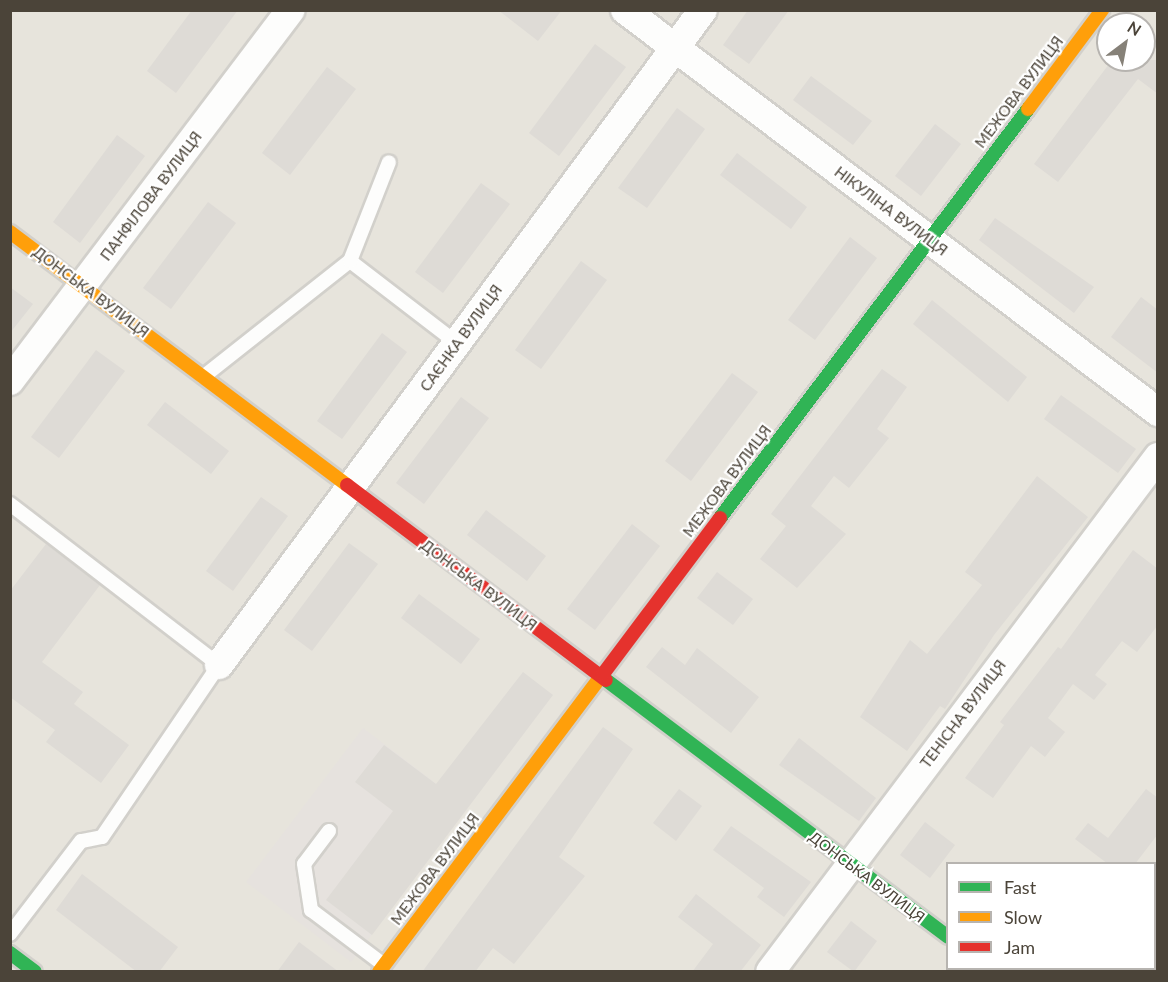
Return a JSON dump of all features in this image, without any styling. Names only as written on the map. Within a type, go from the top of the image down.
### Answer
[{"type":"street","name":"ПАНФІЛОВА ВУЛИЦЯ","points":[[10,381],[291,10]]},
{"type":"street","name":"НІКУЛІНА ВУЛИЦЯ","points":[[625,10],[1158,412]]},
{"type":"street","name":"САЄНКА ВУЛИЦЯ","points":[[219,665],[703,10]]},
{"type":"street","name":"МЕЖОВА ВУЛИЦЯ","points":[[381,968],[1102,10]]},
{"type":"street","name":"ДОНСЬКА ВУЛИЦЯ","points":[[10,232],[946,936]]},
{"type":"street","name":"ТЕНІСНА ВУЛИЦЯ","points":[[770,972],[1158,457]]},
{"type":"street","points":[[10,953],[35,972]]},
{"type":"lane","points":[[203,377],[350,261],[389,162]]},
{"type":"lane","points":[[350,261],[457,343]]},
{"type":"lane","points":[[10,504],[219,665],[102,837],[81,841],[10,934]]},
{"type":"lane","points":[[329,831],[304,864],[311,910],[381,968]]},
{"type":"shaded area","points":[[11,11],[1157,11],[1157,971],[11,971]]},
{"type":"shaded area","points":[[363,728],[468,808],[351,962],[246,882]]},
{"type":"building","points":[[192,10],[238,10],[176,93],[147,71]]},
{"type":"building","points":[[498,10],[562,10],[538,41]]},
{"type":"building","points":[[748,10],[789,10],[749,64],[723,45]]},
{"type":"building","points":[[595,44],[626,67],[559,156],[529,133]]},
{"type":"building","points":[[1156,60],[1158,60],[1158,94],[1138,79],[1058,182],[1034,164],[1103,72],[1156,72]]},
{"type":"building","points":[[327,67],[356,89],[290,175],[262,153]]},
{"type":"building","points":[[811,76],[872,121],[853,145],[793,100]]},
{"type":"building","points":[[677,108],[705,129],[647,208],[618,188]]},
{"type":"building","points":[[935,124],[961,144],[921,196],[895,176]]},
{"type":"building","points":[[117,135],[145,156],[80,243],[53,222]]},
{"type":"building","points":[[737,153],[807,207],[791,229],[720,175]]},
{"type":"building","points":[[481,183],[510,204],[443,293],[415,272]]},
{"type":"building","points":[[208,202],[236,223],[171,309],[143,288]]},
{"type":"building","points":[[995,218],[1094,287],[1074,313],[979,240]]},
{"type":"building","points":[[850,237],[877,258],[815,340],[788,320]]},
{"type":"building","points":[[581,261],[607,280],[541,369],[515,350]]},
{"type":"building","points":[[10,287],[33,304],[10,333]]},
{"type":"building","points":[[1141,297],[1158,310],[1158,373],[1111,337]]},
{"type":"building","points":[[932,300],[1027,377],[1008,402],[913,324]]},
{"type":"building","points":[[382,333],[407,352],[342,439],[317,421]]},
{"type":"building","points":[[96,350],[125,371],[59,458],[31,437]]},
{"type":"building","points":[[882,369],[907,387],[877,429],[889,438],[849,488],[834,476],[811,506],[846,534],[797,588],[760,559],[786,526],[771,514]]},
{"type":"building","points":[[732,373],[758,392],[691,481],[665,461]]},
{"type":"building","points":[[1061,395],[1136,449],[1118,473],[1044,419]]},
{"type":"building","points":[[461,397],[489,418],[424,504],[396,483]]},
{"type":"building","points":[[165,402],[229,451],[211,474],[147,425]]},
{"type":"building","points":[[1037,476],[1088,517],[994,635],[945,709],[940,706],[907,751],[860,717],[910,640],[927,654],[982,585],[965,572]]},
{"type":"building","points":[[261,497],[288,516],[233,591],[206,571]]},
{"type":"building","points":[[486,510],[546,556],[527,581],[467,535]]},
{"type":"building","points":[[632,524],[660,546],[595,630],[567,609]]},
{"type":"building","points":[[349,543],[378,564],[312,651],[284,630]]},
{"type":"building","points":[[46,544],[100,585],[42,662],[83,692],[74,704],[129,745],[101,783],[46,742],[55,730],[10,697],[10,591]]},
{"type":"building","points":[[1133,550],[1158,569],[1158,625],[1137,652],[1122,641],[1095,675],[1107,684],[1094,700],[1073,684],[1048,718],[1065,732],[1045,757],[1031,746],[993,798],[965,778],[1004,725],[1000,722],[1058,647],[1061,649]]},
{"type":"building","points":[[717,572],[753,599],[733,625],[697,598]]},
{"type":"building","points":[[419,594],[480,639],[461,664],[401,618]]},
{"type":"building","points":[[662,647],[685,665],[697,648],[759,697],[731,733],[646,667]]},
{"type":"building","points":[[523,672],[553,695],[372,935],[326,900],[393,811],[355,782],[384,745],[436,784]]},
{"type":"building","points":[[603,727],[633,749],[559,857],[585,876],[514,964],[493,948],[475,972],[422,972]]},
{"type":"building","points":[[799,738],[876,798],[859,821],[779,765]]},
{"type":"building","points":[[679,789],[702,806],[676,841],[653,823]]},
{"type":"building","points":[[1146,789],[1158,798],[1158,834],[1137,862],[1105,862],[1075,839],[1088,823],[1108,838]]},
{"type":"building","points":[[925,822],[955,845],[930,878],[900,855]]},
{"type":"building","points":[[731,826],[811,882],[784,917],[757,897],[764,888],[713,850]]},
{"type":"building","points":[[82,874],[178,947],[159,972],[137,972],[56,910]]},
{"type":"building","points":[[696,894],[761,945],[740,972],[692,972],[713,944],[678,917]]},
{"type":"building","points":[[851,921],[877,941],[854,972],[827,952]]},
{"type":"building","points":[[299,942],[339,972],[277,972]]},
{"type":"traffic: fast","points":[[720,518],[1028,109]]},
{"type":"traffic: fast","points":[[606,680],[946,935]]},
{"type":"traffic: fast","points":[[10,953],[35,972]]},
{"type":"traffic: slow","points":[[1028,109],[1102,10]]},
{"type":"traffic: slow","points":[[10,232],[347,485]]},
{"type":"traffic: slow","points":[[379,972],[603,674]]},
{"type":"traffic: jam","points":[[347,485],[606,680]]},
{"type":"traffic: jam","points":[[603,674],[720,518]]}]
